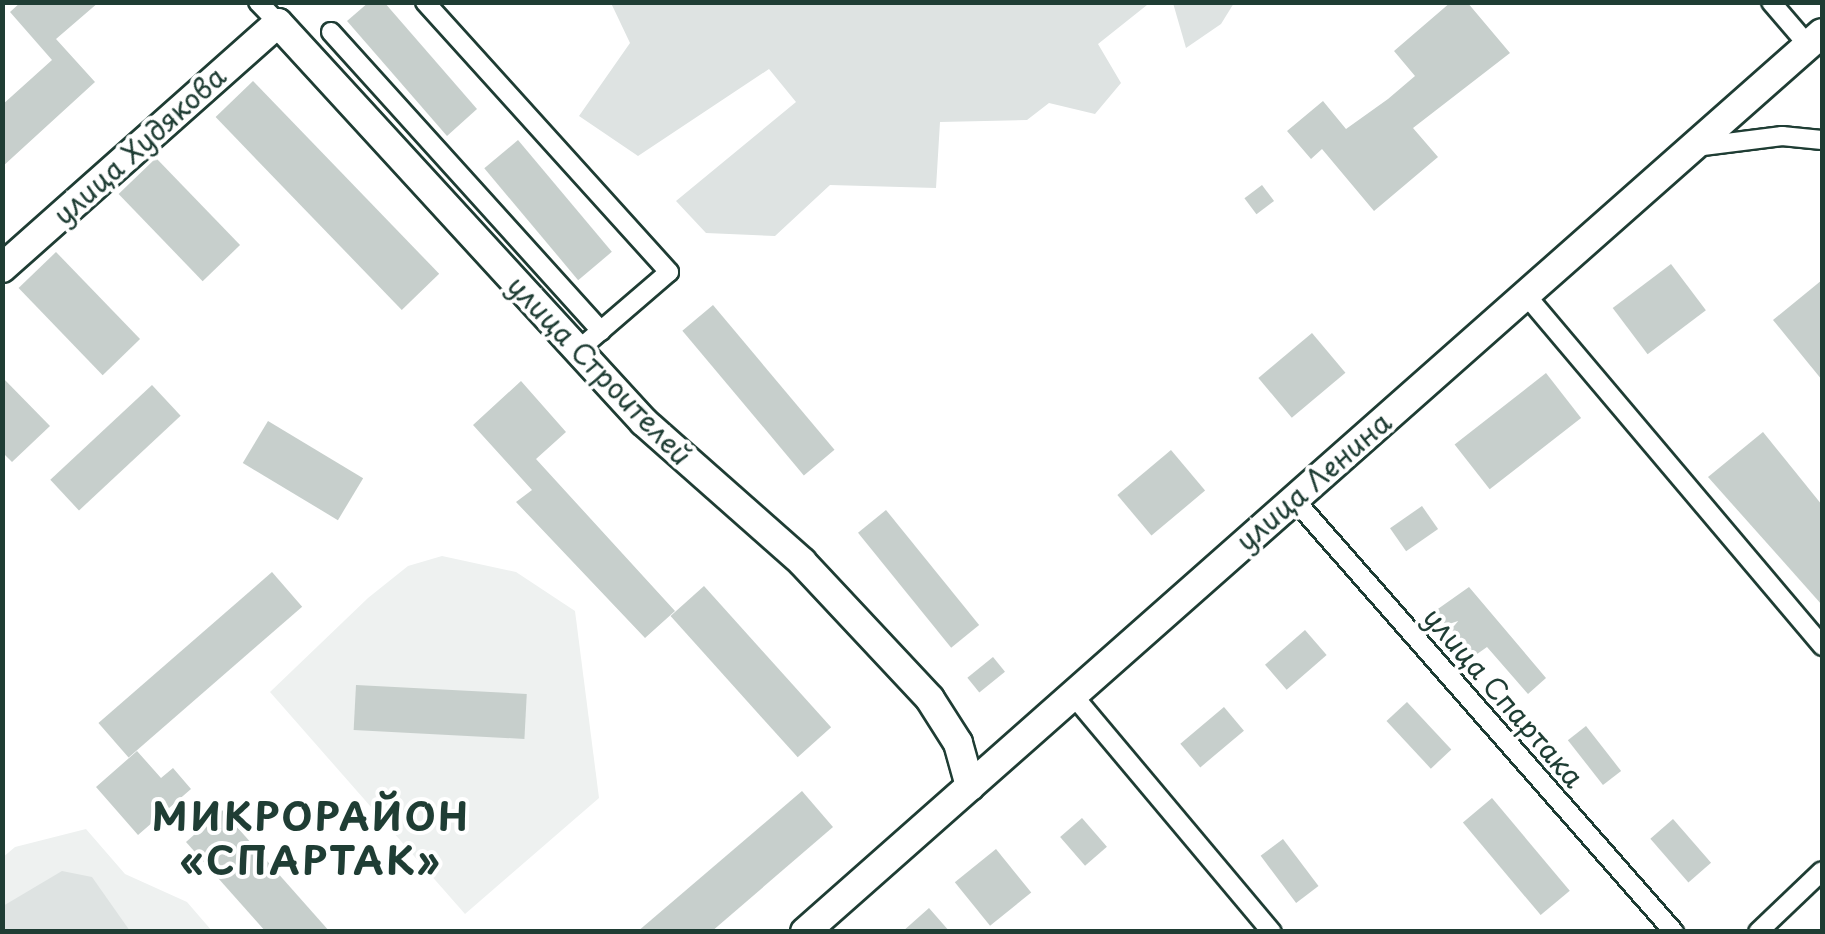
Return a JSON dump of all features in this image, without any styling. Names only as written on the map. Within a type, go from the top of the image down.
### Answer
[{"type":"street","points":[[426,2],[669,272],[577,352]]},
{"type":"street","points":[[1771,2],[1815,39]]},
{"type":"street","name":"улица Худякова","points":[[2,268],[268,13]]},
{"type":"street","name":"улица Строителей","points":[[268,13],[644,422],[802,562],[930,699],[958,743],[970,786]]},
{"type":"street","points":[[330,32],[601,330]]},
{"type":"street","name":"улица Ленина","points":[[805,932],[1815,39]]},
{"type":"street","points":[[1695,148],[1782,136],[1822,140]]},
{"type":"street","points":[[1525,294],[1822,646]]},
{"type":"street","name":"улица Спартака","points":[[1293,498],[1674,932]]},
{"type":"street","points":[[1072,694],[1272,932]]},
{"type":"street","points":[[1758,932],[1822,871]]},
{"type":"shaded area","points":[[1173,2],[1234,3],[1221,24],[1186,48]]},
{"type":"shaded area","points":[[611,3],[1147,5],[1098,44],[1121,83],[1095,114],[1049,103],[1027,120],[940,122],[936,188],[830,185],[775,236],[706,233],[676,201],[796,102],[769,69],[638,156],[579,116],[630,43]]},
{"type":"shaded area","points":[[442,556],[516,572],[575,611],[599,798],[465,914],[270,692],[368,598],[408,566]]},
{"type":"shaded area","points":[[86,829],[125,874],[187,902],[212,931],[3,931],[2,858],[15,847]]},
{"type":"shaded area","points":[[62,871],[92,877],[130,931],[3,931],[3,906]]},
{"type":"building","points":[[21,2],[99,2],[56,39],[95,82],[2,167],[2,105],[52,60],[10,12]]},
{"type":"building","points":[[369,2],[384,2],[477,109],[447,136],[347,21]]},
{"type":"building","points":[[1451,2],[1467,2],[1510,53],[1413,128],[1438,157],[1374,211],[1322,149],[1311,159],[1287,131],[1323,101],[1346,129],[1388,99],[1415,76],[1394,51]]},
{"type":"building","points":[[253,81],[439,274],[402,310],[216,117]]},
{"type":"building","points":[[518,140],[612,252],[578,280],[484,168]]},
{"type":"building","points":[[156,158],[240,245],[203,281],[119,194]]},
{"type":"building","points":[[1262,185],[1274,201],[1256,214],[1244,198]]},
{"type":"building","points":[[56,252],[140,339],[103,375],[19,288]]},
{"type":"building","points":[[1671,264],[1706,310],[1648,354],[1613,308]]},
{"type":"building","points":[[1822,280],[1822,380],[1773,320]]},
{"type":"building","points":[[713,305],[834,450],[804,475],[682,331]]},
{"type":"building","points":[[1312,333],[1345,373],[1292,418],[1258,378]]},
{"type":"building","points":[[1546,373],[1581,418],[1490,489],[1455,444]]},
{"type":"building","points":[[2,377],[50,426],[12,462],[2,452]]},
{"type":"building","points":[[521,381],[566,432],[536,459],[675,611],[645,638],[516,502],[532,490],[473,425]]},
{"type":"building","points":[[152,385],[181,416],[79,511],[50,480]]},
{"type":"building","points":[[268,421],[363,478],[338,520],[243,463]]},
{"type":"building","points":[[1763,432],[1822,505],[1822,605],[1708,477]]},
{"type":"building","points":[[1171,450],[1205,491],[1151,536],[1117,495]]},
{"type":"building","points":[[1422,506],[1438,529],[1406,551],[1390,528]]},
{"type":"building","points":[[886,510],[979,625],[951,648],[858,533]]},
{"type":"building","points":[[272,572],[302,607],[129,758],[98,723]]},
{"type":"building","points":[[704,586],[831,727],[798,757],[671,616]]},
{"type":"building","points":[[1469,587],[1546,678],[1528,694],[1487,647],[1470,659],[1435,611]]},
{"type":"building","points":[[1305,630],[1327,655],[1287,690],[1265,665]]},
{"type":"building","points":[[993,657],[1005,672],[979,693],[967,678]]},
{"type":"building","points":[[356,685],[527,694],[524,739],[354,730]]},
{"type":"building","points":[[1407,702],[1451,750],[1431,769],[1387,721]]},
{"type":"building","points":[[1224,707],[1244,731],[1200,767],[1180,744]]},
{"type":"building","points":[[1586,726],[1621,771],[1603,785],[1568,740]]},
{"type":"building","points":[[137,751],[161,778],[173,768],[191,789],[138,835],[96,787]]},
{"type":"building","points":[[802,791],[833,827],[711,932],[637,932]]},
{"type":"building","points":[[1492,798],[1570,891],[1541,915],[1463,822]]},
{"type":"building","points":[[222,810],[330,932],[266,932],[186,842]]},
{"type":"building","points":[[1082,818],[1107,847],[1085,866],[1060,837]]},
{"type":"building","points":[[1673,819],[1711,863],[1688,882],[1650,839]]},
{"type":"building","points":[[1283,839],[1319,886],[1296,903],[1261,856]]},
{"type":"building","points":[[996,849],[1031,893],[990,926],[955,882]]},
{"type":"building","points":[[929,908],[950,932],[902,932]]},
{"type":"district","name":"МИКРОРАЙОН «СПАРТАК»","points":[[311,838]]}]
